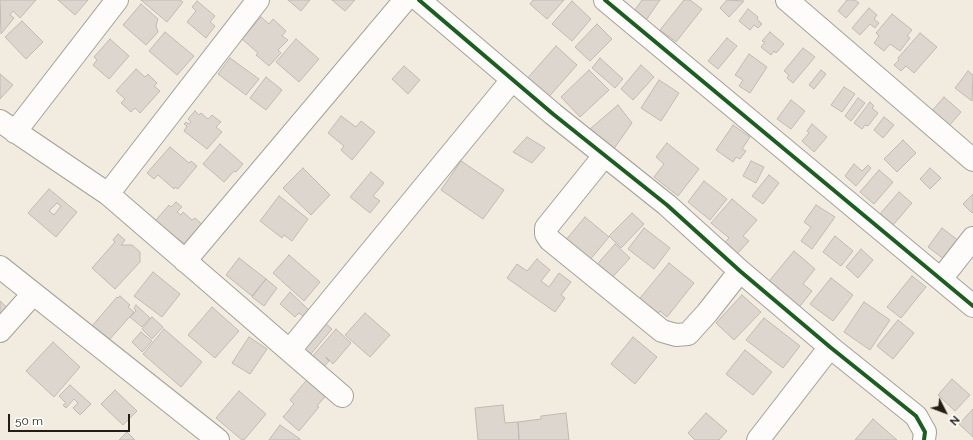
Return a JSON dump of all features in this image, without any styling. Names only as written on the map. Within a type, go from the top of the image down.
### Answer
[{"type":"street","points":[[117,0],[7,126],[108,194],[342,396]]},
{"type":"street","points":[[108,194],[258,0]]},
{"type":"street","points":[[185,261],[405,0]]},
{"type":"street","points":[[419,0],[512,80],[666,205],[740,271],[830,347],[916,416],[925,432],[924,440]]},
{"type":"street","points":[[604,0],[973,306]]},
{"type":"street","points":[[787,0],[973,160]]},
{"type":"street","points":[[290,350],[512,80]]},
{"type":"street","points":[[604,156],[546,228],[546,234],[550,240],[662,331],[676,335],[688,334],[708,313],[740,271]]},
{"type":"street","points":[[941,280],[973,238]]},
{"type":"street","points":[[0,267],[218,440]]},
{"type":"street","points":[[0,331],[33,294]]},
{"type":"street","points":[[758,440],[830,347]]},
{"type":"building","points":[[0,0],[36,0],[20,18],[13,11],[10,15],[14,18],[1,34]]},
{"type":"building","points":[[58,0],[88,0],[75,15]]},
{"type":"building","points":[[141,0],[180,0],[183,2],[167,22]]},
{"type":"building","points":[[288,0],[310,0],[301,11]]},
{"type":"building","points":[[332,0],[355,0],[345,11]]},
{"type":"building","points":[[533,0],[564,0],[547,19],[530,4]]},
{"type":"building","points":[[642,0],[660,0],[644,23],[632,14]]},
{"type":"building","points":[[684,0],[690,0],[702,9],[676,42],[660,30]]},
{"type":"building","points":[[727,0],[744,1],[729,17],[720,8]]},
{"type":"building","points":[[847,0],[855,0],[859,3],[846,18],[838,11]]},
{"type":"building","points":[[197,1],[215,16],[210,22],[215,26],[206,38],[187,22],[196,11],[192,7]]},
{"type":"building","points":[[572,1],[591,19],[572,41],[552,24]]},
{"type":"building","points":[[141,4],[158,19],[156,26],[158,32],[146,45],[123,25]]},
{"type":"building","points":[[869,8],[877,15],[874,19],[879,23],[875,28],[870,24],[860,35],[852,28]]},
{"type":"building","points":[[748,9],[758,17],[757,19],[762,24],[758,28],[754,25],[750,30],[739,21]]},
{"type":"building","points":[[892,14],[912,30],[907,36],[910,38],[900,51],[890,44],[884,51],[874,43],[879,36],[876,33]]},
{"type":"building","points":[[261,17],[269,24],[273,19],[286,31],[282,36],[288,40],[278,50],[281,53],[269,66],[256,55],[258,53],[242,39]]},
{"type":"building","points":[[22,21],[43,42],[26,59],[5,37]]},
{"type":"building","points":[[597,24],[612,39],[590,61],[575,47]]},
{"type":"building","points":[[165,32],[194,56],[177,75],[149,51]]},
{"type":"building","points":[[770,32],[784,44],[776,53],[774,51],[771,55],[761,47],[765,42],[762,41]]},
{"type":"building","points":[[920,33],[937,47],[914,73],[906,66],[901,71],[894,65],[899,60],[898,58]]},
{"type":"building","points":[[727,38],[737,46],[718,69],[708,61]]},
{"type":"building","points":[[110,39],[129,56],[109,79],[93,65],[97,60],[94,57]]},
{"type":"building","points":[[296,39],[319,59],[299,82],[276,62]]},
{"type":"building","points":[[556,46],[577,65],[546,100],[525,81]]},
{"type":"building","points":[[803,48],[815,57],[793,83],[787,78],[789,75],[784,71]]},
{"type":"building","points":[[749,54],[767,67],[750,93],[739,86],[743,80],[735,75]]},
{"type":"building","points":[[230,58],[259,79],[246,95],[218,74]]},
{"type":"building","points":[[600,58],[623,79],[615,88],[592,68]]},
{"type":"building","points":[[641,65],[654,77],[633,100],[621,89]]},
{"type":"building","points":[[404,66],[420,80],[408,94],[392,79]]},
{"type":"building","points":[[136,69],[145,77],[148,74],[157,83],[154,86],[160,91],[140,113],[135,108],[131,112],[121,103],[125,99],[116,91]]},
{"type":"building","points":[[589,70],[609,90],[580,117],[561,97]]},
{"type":"building","points":[[821,70],[826,74],[814,89],[809,85]]},
{"type":"building","points":[[968,71],[973,75],[972,101],[955,88]]},
{"type":"building","points":[[0,74],[13,85],[0,99]]},
{"type":"building","points":[[266,77],[282,90],[266,110],[250,98]]},
{"type":"building","points":[[659,80],[679,93],[661,121],[641,108]]},
{"type":"building","points":[[844,87],[855,94],[842,112],[831,105]]},
{"type":"building","points":[[944,97],[961,112],[948,127],[931,112]]},
{"type":"building","points":[[858,98],[865,103],[851,121],[845,116]]},
{"type":"building","points":[[791,100],[805,111],[791,129],[777,119]]},
{"type":"building","points":[[870,102],[874,106],[872,108],[878,113],[868,126],[865,125],[862,129],[854,123]]},
{"type":"building","points":[[618,105],[632,123],[613,150],[590,129]]},
{"type":"building","points":[[195,111],[199,115],[201,113],[208,119],[212,115],[221,122],[216,127],[222,132],[207,149],[184,131],[187,126],[184,124],[186,122],[189,124],[191,122],[188,119]]},
{"type":"building","points":[[341,116],[356,127],[361,121],[375,132],[352,160],[341,150],[344,146],[328,133]]},
{"type":"building","points":[[884,117],[894,125],[883,138],[874,130]]},
{"type":"building","points":[[812,124],[827,137],[814,152],[802,141],[809,133],[807,131]]},
{"type":"building","points":[[733,125],[750,137],[742,149],[746,151],[740,159],[736,157],[733,162],[716,150]]},
{"type":"building","points":[[527,137],[545,148],[532,163],[513,152]]},
{"type":"building","points":[[903,140],[916,153],[897,172],[884,159]]},
{"type":"building","points":[[667,143],[699,169],[678,196],[654,177],[664,164],[656,157]]},
{"type":"building","points":[[220,144],[243,164],[224,182],[203,164]]},
{"type":"building","points":[[170,147],[189,163],[191,161],[197,166],[178,189],[175,187],[174,189],[158,175],[154,179],[147,173]]},
{"type":"building","points":[[461,161],[504,190],[483,219],[441,190]]},
{"type":"building","points":[[751,161],[764,167],[756,183],[743,176]]},
{"type":"building","points":[[854,164],[862,171],[868,165],[871,168],[856,186],[845,176]]},
{"type":"building","points":[[303,168],[330,195],[311,215],[283,188]]},
{"type":"building","points":[[930,168],[941,178],[930,189],[920,179]]},
{"type":"building","points":[[879,170],[893,182],[874,204],[860,192]]},
{"type":"building","points":[[371,172],[384,183],[373,196],[380,201],[370,213],[350,197]]},
{"type":"building","points":[[769,175],[779,183],[763,204],[752,196]]},
{"type":"building","points":[[704,181],[727,199],[710,220],[688,202]]},
{"type":"building","points":[[49,189],[77,212],[56,237],[28,213]],"holes":[[[57,203],[61,206],[54,215],[49,211]]]},
{"type":"building","points":[[899,192],[912,203],[893,225],[880,214]]},
{"type":"building","points":[[973,194],[973,212],[972,213],[963,204]]},
{"type":"building","points":[[279,196],[308,219],[292,241],[284,235],[282,238],[260,221]]},
{"type":"building","points":[[732,199],[757,220],[743,236],[749,241],[737,254],[724,243],[729,238],[711,223]]},
{"type":"building","points":[[176,202],[182,207],[177,212],[181,215],[183,212],[192,220],[195,218],[205,227],[188,246],[177,238],[171,245],[150,227],[169,205],[171,207]]},
{"type":"building","points":[[816,205],[835,217],[812,249],[801,241],[811,227],[804,222]]},
{"type":"building","points":[[632,213],[644,224],[621,248],[609,236]]},
{"type":"building","points":[[585,217],[609,237],[589,261],[565,241]]},
{"type":"building","points":[[644,228],[670,248],[654,269],[628,249]]},
{"type":"building","points":[[942,228],[959,241],[945,260],[928,247]]},
{"type":"building","points":[[118,234],[125,240],[121,245],[132,245],[140,252],[140,262],[115,289],[92,268],[115,242],[113,240]]},
{"type":"building","points":[[835,236],[853,251],[841,266],[823,252]]},
{"type":"building","points":[[615,244],[630,258],[607,283],[593,269]]},
{"type":"building","points":[[861,249],[873,260],[858,278],[846,267]]},
{"type":"building","points":[[794,251],[815,269],[803,284],[812,291],[796,311],[765,286]]},
{"type":"building","points":[[289,255],[320,282],[304,301],[273,273]]},
{"type":"building","points":[[239,258],[266,279],[252,296],[226,275]]},
{"type":"building","points":[[537,259],[550,270],[541,281],[549,287],[559,273],[571,282],[561,295],[565,298],[555,312],[507,278],[517,264],[527,271]]},
{"type":"building","points":[[669,263],[694,283],[667,317],[660,311],[655,318],[636,303]]},
{"type":"building","points":[[153,272],[180,294],[162,317],[134,296]]},
{"type":"building","points":[[912,276],[926,287],[901,318],[887,307]]},
{"type":"building","points":[[831,278],[853,295],[833,321],[810,304]]},
{"type":"building","points":[[266,279],[277,288],[264,306],[252,297]]},
{"type":"building","points":[[290,292],[309,310],[303,316],[299,313],[295,317],[280,304]]},
{"type":"building","points":[[742,295],[761,312],[734,340],[716,323]]},
{"type":"building","points":[[120,296],[130,305],[128,307],[134,312],[109,340],[92,326],[117,297],[118,298]]},
{"type":"building","points":[[0,301],[12,312],[0,324]]},
{"type":"building","points":[[864,302],[890,320],[870,350],[844,332]]},
{"type":"building","points":[[136,305],[150,318],[142,327],[130,317],[136,311],[134,308]]},
{"type":"building","points":[[212,307],[239,331],[215,358],[188,335]]},
{"type":"building","points":[[365,313],[390,335],[370,357],[345,335]]},
{"type":"building","points":[[152,317],[163,327],[152,339],[142,329]]},
{"type":"building","points":[[764,318],[800,346],[783,368],[746,340]]},
{"type":"building","points":[[898,320],[914,333],[893,359],[877,346]]},
{"type":"building","points":[[324,322],[332,329],[310,355],[299,351]]},
{"type":"building","points":[[164,329],[202,362],[181,387],[143,354]]},
{"type":"building","points":[[336,329],[351,343],[333,364],[326,357],[329,361],[322,369],[311,358]]},
{"type":"building","points":[[141,332],[152,341],[142,352],[132,342]]},
{"type":"building","points":[[249,337],[267,349],[250,374],[232,363]]},
{"type":"building","points":[[633,337],[657,357],[635,384],[611,364]]},
{"type":"building","points":[[53,342],[80,367],[54,397],[26,371]]},
{"type":"building","points":[[745,350],[772,372],[753,395],[726,374]]},
{"type":"building","points":[[310,376],[329,392],[317,406],[319,407],[299,431],[283,417],[294,404],[290,400]]},
{"type":"building","points":[[952,379],[970,395],[955,411],[938,395]]},
{"type":"building","points":[[70,385],[91,404],[80,415],[73,408],[78,403],[74,399],[66,408],[63,405],[66,403],[59,396]]},
{"type":"building","points":[[115,390],[137,411],[123,425],[101,404]]},
{"type":"building","points":[[239,391],[266,414],[244,440],[242,440],[216,418]]},
{"type":"building","points":[[503,405],[505,423],[518,422],[519,440],[478,440],[475,408]]},
{"type":"building","points":[[973,409],[973,437],[959,424]]},
{"type":"building","points":[[566,413],[569,440],[519,440],[518,422],[541,419],[541,416]]},
{"type":"building","points":[[706,413],[727,431],[719,440],[695,440],[688,433]]},
{"type":"building","points":[[873,419],[897,440],[855,440]]},
{"type":"building","points":[[280,425],[300,439],[300,440],[269,440]]},
{"type":"building","points":[[127,432],[135,440],[119,440]]},
{"type":"cycle path","points":[[419,0],[553,114],[667,205],[740,271],[830,347],[916,416],[925,432],[924,440]]},
{"type":"cycle path","points":[[605,0],[973,306]]}]
